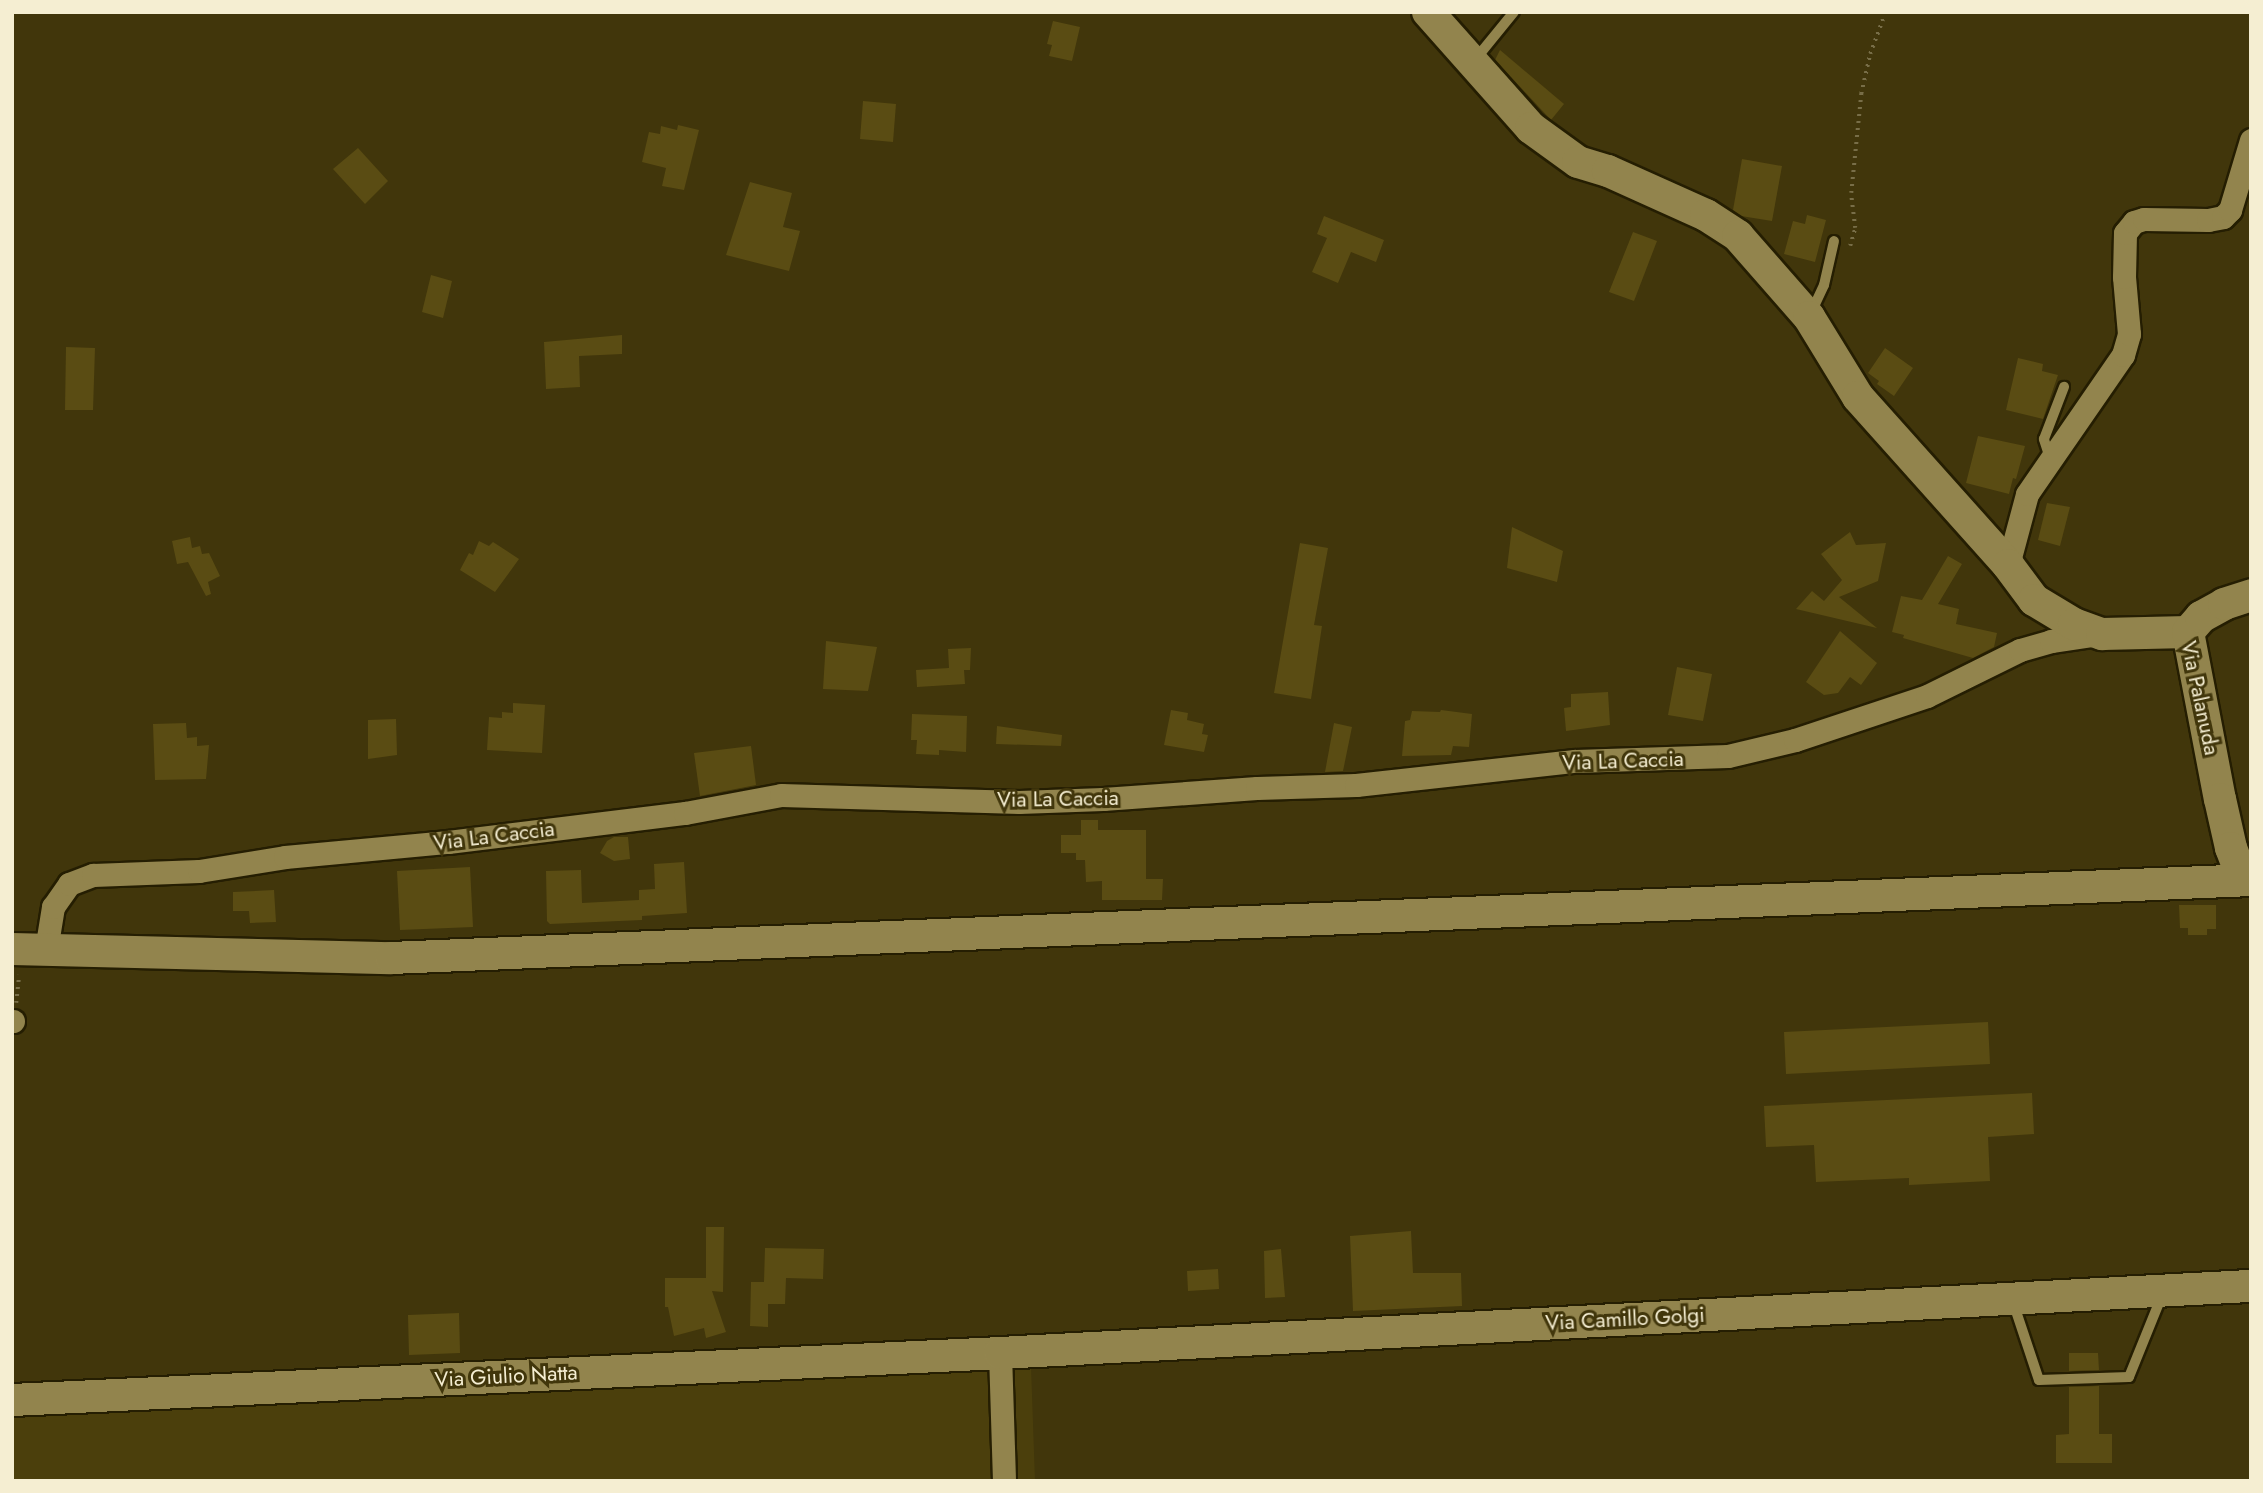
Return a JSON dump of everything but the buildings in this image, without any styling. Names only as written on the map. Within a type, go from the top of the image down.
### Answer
[{"type":"street","name":"Via Palanuda","points":[[1428,12],[1531,128],[1577,162],[1608,172],[1706,215],[1738,236],[1809,317],[1858,397],[2008,565],[2034,600],[2074,624],[2102,634],[2188,632],[2231,848],[2247,880]]},
{"type":"street","points":[[2008,565],[2027,494],[2123,355],[2129,334],[2124,277],[2124,233],[2134,222],[2144,219],[2208,220],[2223,217],[2230,210],[2251,140]]},
{"type":"street","points":[[2188,632],[2201,617],[2224,604],[2251,595]]},
{"type":"street","name":"Via La Caccia","points":[[27,949],[69,884],[93,876],[199,871],[285,857],[448,842],[685,813],[781,795],[1019,802],[1103,799],[1257,788],[1356,785],[1574,761],[1728,756],[1796,740],[1927,696],[2020,650],[2051,641],[2102,634]]},
{"type":"street","points":[[27,949],[391,958],[2247,880]]},
{"type":"street","name":"Via Camillo Golgi","points":[[1000,1353],[2251,1286]]},
{"type":"street","points":[[1000,1353],[1004,1481]]},
{"type":"street","name":"Via Giulio Natta","points":[[12,1400],[1000,1353]]},
{"type":"lane","points":[[1474,61],[1514,12]]},
{"type":"lane","points":[[1809,317],[1824,285],[1834,241]]},
{"type":"lane","points":[[2050,458],[2044,439],[2064,387]]},
{"type":"lane","points":[[2012,1299],[2039,1380],[2129,1377],[2165,1290]]},
{"type":"path","points":[[1849,252],[1855,228],[1851,193],[1861,94],[1870,54],[1884,16]]},
{"type":"path","points":[[13,1021],[27,949]]},
{"type":"shaded area","points":[[1031,1366],[1035,1481],[12,1481],[12,1415]]}]
